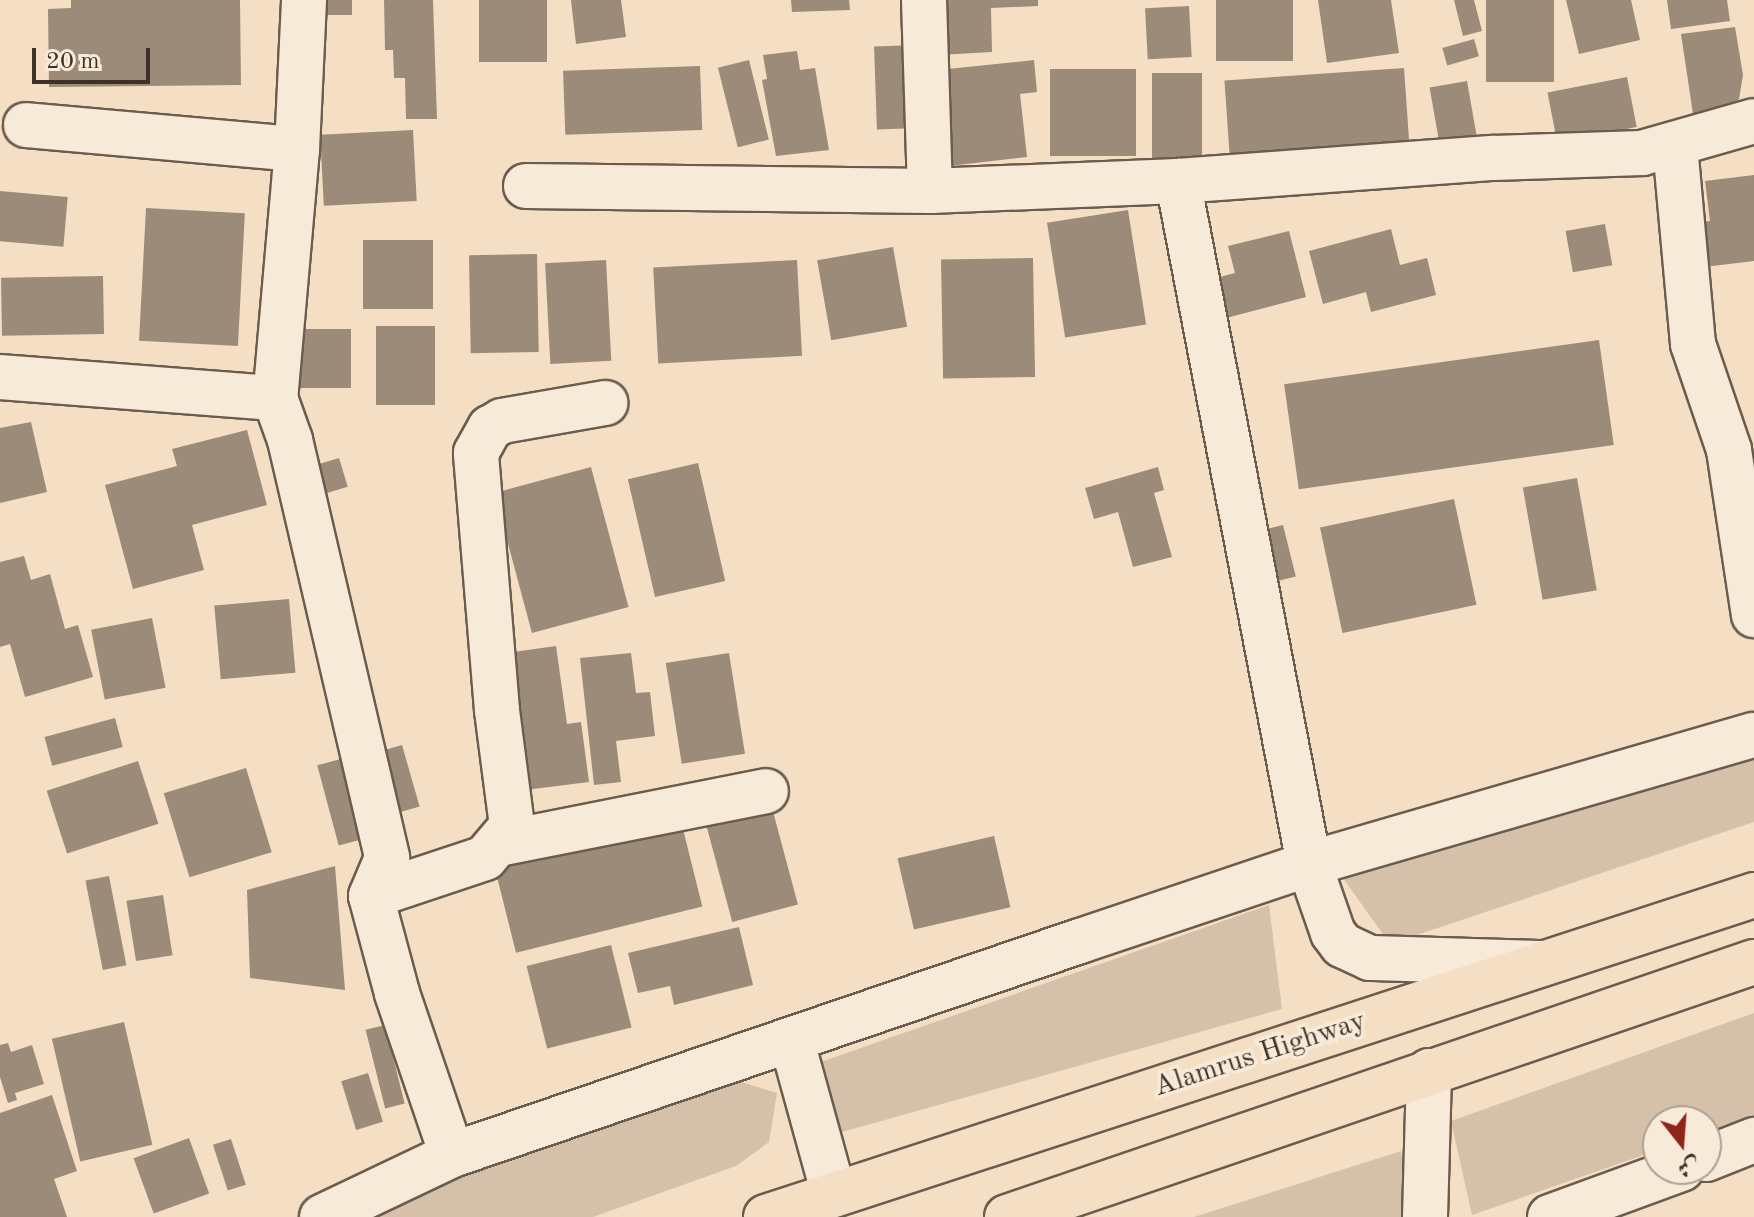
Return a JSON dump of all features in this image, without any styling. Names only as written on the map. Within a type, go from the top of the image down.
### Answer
[{"type":"main road","name":"Alamrus Highway","points":[[766,1217],[1754,895]]},
{"type":"main road","points":[[1007,1217],[1754,962]]},
{"type":"street","points":[[304,0],[297,149],[275,398],[290,440],[387,858],[371,896],[397,993],[452,1155]]},
{"type":"street","points":[[924,0],[930,191]]},
{"type":"street","points":[[526,186],[930,191],[1178,181],[1494,158],[1642,153],[1675,146],[1725,126],[1754,121]]},
{"type":"street","points":[[26,125],[297,149]]},
{"type":"street","points":[[1675,146],[1693,344],[1729,450],[1754,615]]},
{"type":"street","points":[[1178,181],[1309,864],[1333,933],[1355,953],[1391,960],[1544,963]]},
{"type":"street","points":[[0,377],[275,398]]},
{"type":"street","points":[[371,896],[485,858],[512,826],[497,710],[476,453],[490,428],[502,421],[605,403]]},
{"type":"street","points":[[322,1217],[452,1155],[1309,864],[1754,735]]},
{"type":"street","points":[[499,844],[766,791]]},
{"type":"street","points":[[792,1042],[834,1194]]},
{"type":"street","points":[[1425,1217],[1429,1071]]},
{"type":"street","points":[[1722,1153],[1754,1140]]},
{"type":"street","points":[[1550,1217],[1642,1183]]},
{"type":"shaded area","points":[[1754,756],[1754,822],[1390,944],[1340,874]]},
{"type":"shaded area","points":[[1269,905],[1282,1009],[842,1132],[815,1064]]},
{"type":"shaded area","points":[[1754,1013],[1754,1116],[1722,1127],[1722,1105],[1642,1105],[1642,1156],[1472,1215],[1451,1121]]},
{"type":"shaded area","points":[[741,1082],[777,1093],[769,1142],[736,1166],[593,1217],[373,1217],[506,1154]]},
{"type":"shaded area","points":[[1401,1151],[1410,1217],[1194,1217]]},
{"type":"building","points":[[71,0],[240,0],[241,85],[49,87],[48,9],[71,8]]},
{"type":"building","points":[[318,0],[352,0],[352,15],[318,15]]},
{"type":"building","points":[[384,0],[433,0],[437,119],[406,119],[405,78],[394,78],[393,50],[385,50]]},
{"type":"building","points":[[479,0],[547,0],[547,62],[479,62]]},
{"type":"building","points":[[571,0],[621,0],[626,37],[576,44]]},
{"type":"building","points":[[791,0],[849,0],[850,10],[792,12]]},
{"type":"building","points":[[939,0],[1038,0],[1038,6],[991,8],[992,52],[940,55]]},
{"type":"building","points":[[1216,0],[1293,0],[1293,61],[1216,61]]},
{"type":"building","points":[[1318,0],[1391,0],[1399,53],[1327,63]]},
{"type":"building","points":[[1454,0],[1474,0],[1482,31],[1463,36]]},
{"type":"building","points":[[1486,0],[1554,0],[1554,82],[1486,82]]},
{"type":"building","points":[[1566,0],[1631,0],[1640,40],[1579,54]]},
{"type":"building","points":[[1667,0],[1727,0],[1730,21],[1671,29]]},
{"type":"building","points":[[1189,6],[1192,57],[1148,59],[1145,8]]},
{"type":"building","points":[[1735,27],[1743,75],[1739,99],[1730,107],[1693,114],[1681,34]]},
{"type":"building","points":[[1474,39],[1479,56],[1447,65],[1442,48]]},
{"type":"building","points":[[916,45],[919,128],[877,129],[874,46]]},
{"type":"building","points":[[797,51],[800,70],[815,68],[829,150],[776,156],[762,80],[767,79],[763,55]]},
{"type":"building","points":[[749,60],[769,140],[738,147],[718,68]]},
{"type":"building","points":[[1034,60],[1037,92],[1020,94],[1027,157],[949,166],[938,70]]},
{"type":"building","points":[[700,66],[702,130],[565,135],[563,71]]},
{"type":"building","points":[[1404,68],[1410,149],[1230,161],[1224,81]]},
{"type":"building","points":[[1050,69],[1136,69],[1136,156],[1050,156]]},
{"type":"building","points":[[1152,73],[1202,73],[1202,162],[1152,162]]},
{"type":"building","points":[[1627,77],[1637,127],[1557,143],[1547,92]]},
{"type":"building","points":[[1467,81],[1478,146],[1441,153],[1430,88]]},
{"type":"building","points":[[413,130],[417,201],[324,206],[320,135]]},
{"type":"building","points":[[1754,175],[1754,261],[1696,268],[1691,223],[1710,221],[1705,181]]},
{"type":"building","points":[[0,191],[68,197],[63,247],[0,241]]},
{"type":"building","points":[[146,208],[245,213],[238,346],[139,341]]},
{"type":"building","points":[[1128,210],[1146,325],[1065,337],[1047,223]]},
{"type":"building","points":[[1605,224],[1612,265],[1573,272],[1566,231]]},
{"type":"building","points":[[1391,229],[1400,265],[1427,258],[1436,295],[1371,312],[1366,292],[1323,304],[1309,251]]},
{"type":"building","points":[[1289,231],[1306,297],[1226,318],[1216,278],[1235,273],[1228,246]]},
{"type":"building","points":[[363,240],[433,240],[433,309],[363,309]]},
{"type":"building","points":[[893,247],[907,327],[831,340],[817,260]]},
{"type":"building","points":[[537,254],[539,352],[471,353],[469,255]]},
{"type":"building","points":[[1033,258],[1035,377],[943,379],[941,260]]},
{"type":"building","points":[[606,260],[611,361],[550,364],[545,263]]},
{"type":"building","points":[[797,260],[802,356],[658,363],[653,268]]},
{"type":"building","points":[[103,276],[104,334],[2,336],[1,278]]},
{"type":"building","points":[[376,326],[435,326],[435,405],[376,405]]},
{"type":"building","points":[[296,329],[351,329],[351,388],[296,388]]},
{"type":"building","points":[[1599,340],[1614,445],[1299,489],[1284,384]]},
{"type":"building","points":[[31,422],[47,492],[0,503],[0,428]]},
{"type":"building","points":[[247,430],[267,505],[192,525],[204,570],[133,589],[105,485],[177,466],[172,449]]},
{"type":"building","points":[[339,458],[348,487],[317,496],[308,467]]},
{"type":"building","points":[[698,463],[725,581],[655,597],[628,479]]},
{"type":"building","points":[[591,467],[629,607],[532,633],[494,493]]},
{"type":"building","points":[[1158,467],[1164,490],[1154,493],[1172,557],[1133,567],[1118,512],[1094,519],[1085,488]]},
{"type":"building","points":[[1577,478],[1597,590],[1543,600],[1523,488]]},
{"type":"building","points":[[1454,499],[1476,605],[1342,633],[1320,527]]},
{"type":"building","points":[[1283,525],[1296,576],[1277,581],[1265,530]]},
{"type":"building","points":[[24,556],[31,580],[50,574],[65,629],[78,625],[93,677],[25,697],[10,644],[0,647],[0,562]]},
{"type":"building","points":[[289,599],[295,673],[221,679],[214,606]]},
{"type":"building","points":[[152,618],[166,688],[105,700],[91,630]]},
{"type":"building","points":[[556,646],[567,724],[581,722],[589,782],[525,790],[506,653]]},
{"type":"building","points":[[631,653],[636,693],[650,692],[655,736],[616,741],[621,782],[594,785],[580,658]]},
{"type":"building","points":[[729,653],[745,754],[682,764],[666,663]]},
{"type":"building","points":[[115,718],[123,747],[52,766],[44,737]]},
{"type":"building","points":[[402,745],[420,807],[392,815],[374,753]]},
{"type":"building","points":[[352,756],[373,836],[339,845],[317,765]]},
{"type":"building","points":[[138,761],[158,824],[67,853],[47,791]]},
{"type":"building","points":[[246,768],[272,852],[189,877],[164,793]]},
{"type":"building","points":[[771,804],[798,904],[732,922],[705,822]]},
{"type":"building","points":[[681,821],[702,906],[516,953],[495,867]]},
{"type":"building","points":[[994,836],[1010,907],[914,929],[898,858]]},
{"type":"building","points":[[335,866],[345,990],[250,978],[247,890]]},
{"type":"building","points":[[109,876],[126,965],[103,970],[85,881]]},
{"type":"building","points":[[163,895],[173,955],[136,961],[126,901]]},
{"type":"building","points":[[739,927],[753,985],[674,1005],[670,986],[638,993],[628,953]]},
{"type":"building","points":[[611,945],[632,1027],[547,1049],[527,966]]},
{"type":"building","points":[[124,1022],[152,1145],[80,1161],[52,1039]]},
{"type":"building","points":[[385,1025],[405,1104],[385,1108],[366,1030]]},
{"type":"building","points":[[8,1043],[11,1052],[32,1045],[44,1084],[15,1093],[17,1100],[8,1103],[0,1077],[0,1045]]},
{"type":"building","points":[[368,1073],[383,1122],[356,1130],[341,1081]]},
{"type":"building","points":[[52,1095],[77,1171],[54,1179],[67,1217],[0,1217],[0,1113]]},
{"type":"building","points":[[189,1138],[209,1193],[154,1214],[134,1158]]},
{"type":"building","points":[[231,1139],[246,1185],[228,1191],[213,1145]]}]
